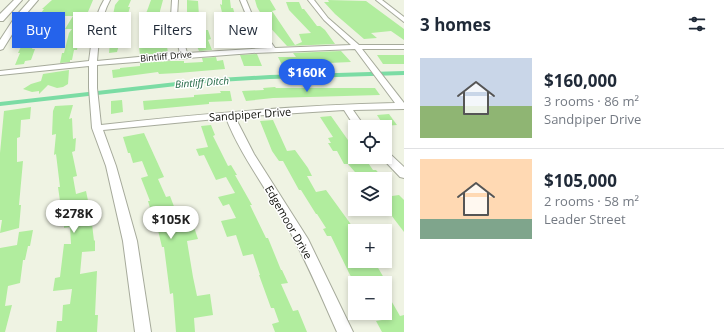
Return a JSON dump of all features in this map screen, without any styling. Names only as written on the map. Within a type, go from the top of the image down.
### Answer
[{"type":"main road","points":[[0,19],[18,0]]},
{"type":"main road","points":[[0,47],[25,9],[34,0]]},
{"type":"main road","points":[[9,9],[25,9]]},
{"type":"street","points":[[107,0],[96,34],[93,62],[97,128],[110,166],[130,241],[143,332]]},
{"type":"street","points":[[175,0],[174,17],[184,55]]},
{"type":"street","points":[[243,0],[250,17],[272,49]]},
{"type":"street","points":[[311,0],[326,19],[357,47],[403,106]]},
{"type":"street","points":[[379,0],[404,20]]},
{"type":"street","name":"Bintliff Drive","points":[[0,72],[93,62],[272,49],[404,47]]},
{"type":"street","name":"Sandpiper Drive","points":[[97,128],[229,115],[403,106]]},
{"type":"street","points":[[346,108],[355,120]]},
{"type":"street","name":"Edgemoor Drive","points":[[229,115],[238,136],[287,216],[312,261],[346,332]]},
{"type":"street","points":[[392,162],[404,174]]},
{"type":"building","points":[[52,0],[93,0],[88,12],[73,12],[73,16],[65,16],[65,12],[42,12],[44,9],[42,9]]},
{"type":"building","points":[[119,0],[131,0],[128,7],[130,7],[129,12],[114,12],[115,5]]},
{"type":"building","points":[[151,0],[163,0],[160,12],[147,11]]},
{"type":"building","points":[[187,0],[198,1],[199,12],[187,12]]},
{"type":"building","points":[[222,0],[230,0],[231,8],[233,8],[234,12],[222,12],[220,4],[222,5]]},
{"type":"building","points":[[255,0],[270,0],[276,10],[272,11],[295,45],[302,42],[299,34],[311,33],[289,10],[286,2],[299,2],[302,9],[304,9],[317,26],[320,26],[325,30],[335,44],[287,46],[272,30],[272,12],[260,12]]},
{"type":"building","points":[[328,0],[366,1],[404,29],[404,40],[391,31],[371,33],[377,38],[364,39],[335,14],[324,2],[329,2]]},
{"type":"building","points":[[73,16],[73,48],[77,48],[77,50],[74,50],[72,60],[70,60],[70,62],[60,63],[69,33],[72,29],[65,29]]},
{"type":"building","points":[[206,30],[208,30],[211,39],[208,40],[212,50],[199,51],[198,48],[206,48]]},
{"type":"building","points":[[20,48],[35,49],[31,60],[25,61],[24,64],[15,65],[20,53],[18,53]]},
{"type":"building","points":[[109,48],[118,48],[117,52],[109,53]]},
{"type":"building","points":[[139,48],[167,48],[168,53],[140,55]]},
{"type":"building","points":[[341,51],[351,62],[282,65],[278,57],[296,57],[293,53]]},
{"type":"building","points":[[257,54],[262,66],[244,66],[240,55]]},
{"type":"building","points":[[377,55],[404,55],[404,64],[383,64]]},
{"type":"building","points":[[216,57],[217,61],[223,60],[225,69],[159,74],[158,72],[113,78],[112,70],[140,66],[140,63],[170,61],[184,61],[184,63],[203,62],[202,58]]},
{"type":"building","points":[[69,70],[68,84],[63,87],[57,88],[48,85],[39,94],[39,91],[32,92],[23,89],[31,84],[41,81],[43,74]]},
{"type":"building","points":[[263,88],[375,88],[380,95],[273,98],[246,101],[242,91],[264,90]]},
{"type":"building","points":[[220,91],[230,91],[232,101],[209,102],[209,104],[144,110],[143,101],[194,97],[194,95],[221,93]]},
{"type":"building","points":[[122,100],[123,112],[111,114],[111,101]]},
{"type":"building","points":[[73,105],[69,119],[72,118],[73,139],[76,138],[75,151],[72,152],[77,176],[73,177],[76,194],[86,191],[94,241],[95,240],[95,251],[82,252],[80,274],[97,271],[95,315],[98,315],[97,332],[56,332],[57,321],[62,321],[63,305],[70,304],[72,289],[53,291],[55,278],[60,277],[64,244],[71,244],[70,227],[64,228],[64,207],[61,208],[58,187],[60,187],[56,154],[54,155],[56,134],[52,135],[53,111],[55,106]]},
{"type":"building","points":[[31,107],[30,119],[21,120],[20,137],[17,138],[17,162],[23,161],[19,205],[21,205],[19,228],[0,233],[2,220],[0,220],[0,153],[4,111]]},
{"type":"building","points":[[389,114],[397,125],[392,125],[392,120],[380,120],[377,115]]},
{"type":"building","points":[[331,116],[348,140],[348,164],[344,164],[337,151],[333,151],[328,143],[331,143],[328,138],[333,137],[320,117]]},
{"type":"building","points":[[273,120],[287,151],[295,150],[308,168],[312,176],[307,176],[316,192],[326,190],[351,224],[348,224],[348,268],[378,268],[383,276],[351,276],[331,236],[327,236],[323,229],[326,228],[301,190],[299,190],[283,161],[279,161],[272,151],[260,121]]},
{"type":"building","points":[[211,125],[215,135],[213,136],[228,166],[231,165],[237,175],[235,175],[252,205],[250,205],[266,238],[268,238],[288,283],[281,284],[293,311],[298,310],[307,332],[275,332],[272,324],[279,322],[274,308],[271,308],[253,254],[243,256],[236,235],[227,237],[221,221],[236,218],[229,204],[223,206],[218,197],[235,193],[226,177],[216,180],[204,155],[199,156],[196,149],[208,147],[201,126]]},
{"type":"building","points":[[144,133],[164,177],[158,179],[166,197],[170,196],[178,217],[169,220],[172,232],[194,227],[198,239],[187,241],[193,277],[197,296],[210,294],[213,315],[194,318],[195,332],[176,332],[173,293],[170,294],[164,247],[162,247],[156,222],[154,222],[148,201],[150,201],[141,178],[148,176],[142,161],[133,163],[123,137]]},
{"type":"building","points":[[348,164],[369,164],[373,170],[378,172],[355,172]]},
{"type":"building","points":[[399,195],[404,200],[404,232],[392,216],[392,196]]},
{"type":"building","points":[[33,230],[30,246],[28,246],[25,260],[23,260],[20,283],[8,286],[5,306],[12,305],[5,332],[0,332],[0,248],[17,245],[19,232]]},
{"type":"building","points":[[392,302],[400,316],[404,315],[404,332],[382,332],[376,321],[392,320]]},
{"type":"waterway","name":"Bintliff Ditch","points":[[0,104],[203,81],[270,77],[404,73]]}]
